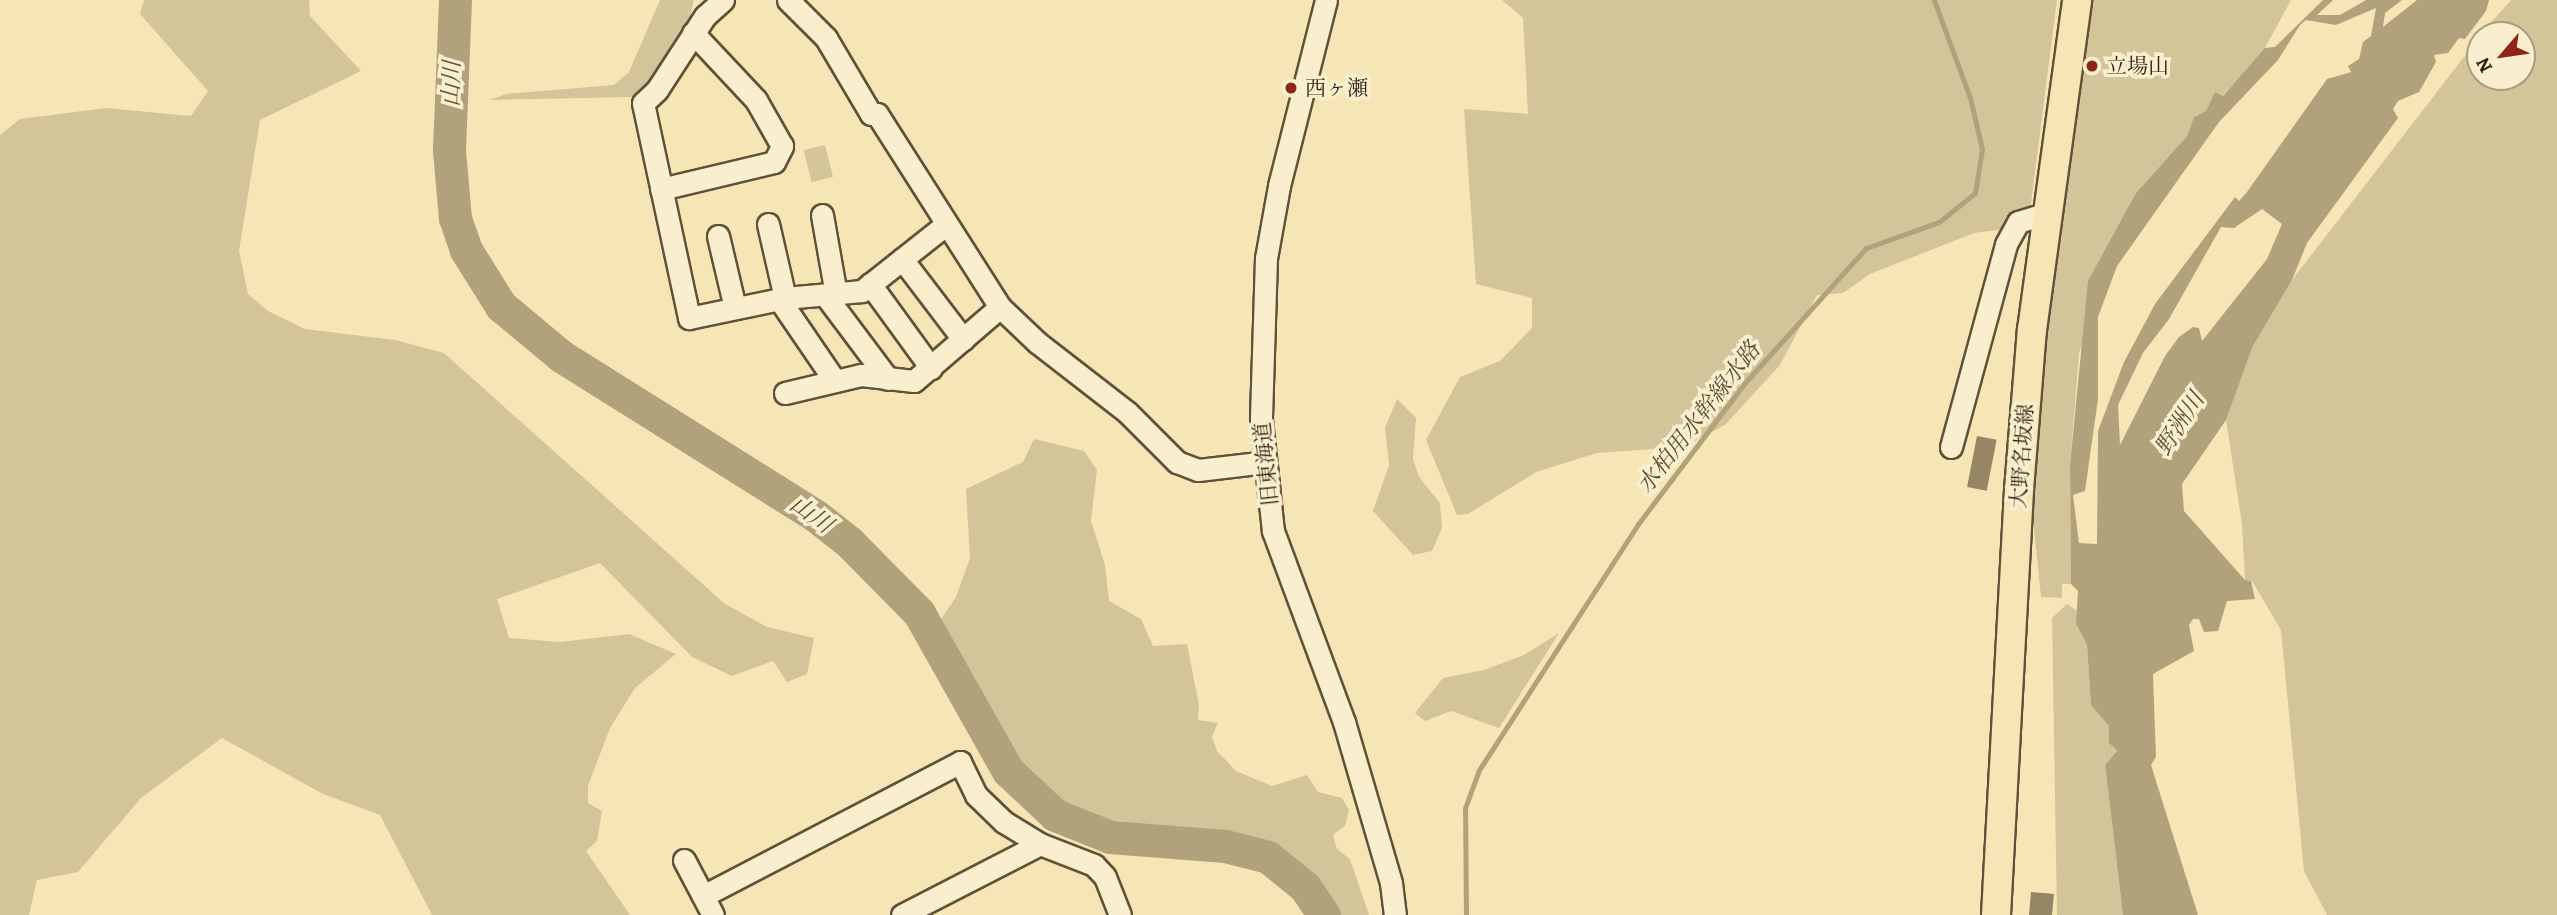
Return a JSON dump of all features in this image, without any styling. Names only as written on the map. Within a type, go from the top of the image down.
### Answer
[{"type":"main road","name":"大野名坂線","points":[[1996,915],[2019,489],[2047,213],[2077,0]]},
{"type":"street","points":[[723,0],[693,33],[657,90],[643,103],[689,318],[782,298],[862,291],[944,226]]},
{"type":"street","points":[[788,0],[827,38],[944,226],[1000,307],[1056,359],[1127,412],[1177,462],[1198,470],[1266,462]]},
{"type":"street","name":"旧東海道","points":[[1326,0],[1279,187],[1266,258],[1261,337],[1266,462],[1273,531],[1344,722],[1391,883],[1395,915]]},
{"type":"street","points":[[662,189],[774,162],[782,146],[757,100],[693,33]]},
{"type":"street","points":[[1951,447],[2006,244],[2018,222],[2047,213]]},
{"type":"street","points":[[822,215],[830,295],[888,379]]},
{"type":"street","points":[[768,224],[782,298],[835,381]]},
{"type":"street","points":[[718,236],[736,308]]},
{"type":"street","points":[[902,259],[963,339]]},
{"type":"street","points":[[870,285],[931,368]]},
{"type":"street","points":[[785,393],[861,374],[914,381],[1000,307]]},
{"type":"street","points":[[703,896],[960,762],[976,795],[1004,822],[1040,844],[1094,865],[1105,877],[1120,915]]},
{"type":"street","points":[[902,915],[1040,844]]},
{"type":"street","points":[[684,860],[713,915]]},
{"type":"shaded area","points":[[144,0],[309,0],[310,16],[361,71],[260,120],[239,251],[248,294],[268,311],[305,329],[395,340],[444,353],[725,604],[767,627],[814,638],[807,674],[787,682],[773,661],[732,676],[692,657],[600,563],[497,599],[509,638],[560,642],[629,634],[676,654],[635,688],[610,728],[588,786],[588,803],[602,811],[597,841],[586,851],[630,915],[432,915],[380,815],[323,794],[222,738],[141,798],[78,872],[37,880],[29,915],[0,915],[0,135],[20,119],[106,108],[191,116],[208,91],[140,14]]},
{"type":"shaded area","points":[[660,0],[694,0],[689,21],[642,90],[632,97],[490,100],[506,94],[614,85],[629,72]]},
{"type":"shaded area","points":[[1502,0],[2057,0],[2030,211],[1998,230],[1974,233],[1870,274],[1843,293],[1817,295],[1780,365],[1725,425],[1683,447],[1597,453],[1536,472],[1468,514],[1457,515],[1426,440],[1460,377],[1500,361],[1532,328],[1532,298],[1476,284],[1464,109],[1528,114],[1523,18]]},
{"type":"shaded area","points":[[2082,0],[2291,0],[2259,59],[2222,96],[2215,92],[2206,111],[2194,117],[2187,136],[2136,193],[2079,353],[2070,465],[2071,584],[2062,584],[2062,598],[2041,597],[2029,480]]},
{"type":"shaded area","points":[[2511,0],[2557,0],[2557,915],[2327,915],[2304,871],[2281,630],[2252,581],[2245,580],[2242,524],[2226,420],[2253,346],[2292,280],[2466,54],[2466,91],[2536,91],[2536,21],[2492,21]]},
{"type":"shaded area","points":[[825,145],[833,177],[812,182],[804,150]]},
{"type":"shaded area","points":[[1397,399],[1416,418],[1413,459],[1419,477],[1440,503],[1442,528],[1432,551],[1413,555],[1373,511],[1389,465],[1385,428]]},
{"type":"shaded area","points":[[1034,439],[1084,451],[1097,470],[1091,521],[1105,565],[1109,601],[1141,619],[1153,646],[1187,644],[1199,705],[1198,720],[1218,723],[1212,737],[1217,751],[1236,771],[1272,786],[1307,775],[1318,792],[1342,798],[1349,810],[1345,826],[1333,835],[1337,849],[1350,859],[1369,915],[1338,915],[1298,867],[1269,851],[1212,833],[1113,829],[1057,810],[1017,776],[939,622],[956,597],[970,558],[966,489],[1023,462]]},
{"type":"shaded area","points":[[2067,604],[2077,611],[2076,624],[2087,645],[2091,705],[2109,726],[2109,743],[2117,751],[2105,765],[2123,915],[2057,915],[2052,618]]},
{"type":"shaded area","points":[[1559,633],[1499,728],[1451,711],[1425,721],[1415,713],[1443,678],[1484,670],[1524,655]]},
{"type":"water","name":"野洲川","points":[[2323,0],[2333,0],[2317,15],[2340,15],[2366,0],[2402,0],[2385,13],[2383,27],[2417,0],[2489,0],[2486,11],[2478,21],[2466,21],[2465,39],[2459,38],[2448,53],[2434,55],[2436,62],[2419,92],[2398,101],[2393,109],[2398,118],[2307,243],[2292,280],[2253,346],[2226,420],[2182,484],[2184,511],[2245,580],[2251,581],[2255,599],[2227,601],[2218,631],[2204,632],[2199,619],[2193,619],[2189,625],[2194,651],[2153,674],[2156,757],[2151,765],[2198,915],[2123,915],[2105,765],[2117,751],[2109,743],[2109,726],[2091,705],[2087,645],[2076,624],[2078,591],[2071,584],[2070,465],[2088,281],[2136,193],[2187,136],[2194,117],[2206,111],[2215,92],[2223,96],[2265,48],[2275,47]],"holes":[[[2376,8],[2371,36],[2363,42],[2359,59],[2348,66],[2351,72],[2327,79],[2247,192],[2239,201],[2235,197],[2155,304],[2124,362],[2098,431],[2097,544],[2079,543],[2073,495],[2085,491],[2098,399],[2098,317],[2117,266],[2219,122],[2278,60],[2300,25],[2306,20],[2336,25]],[[2262,209],[2282,224],[2267,259],[2202,341],[2199,328],[2193,327],[2179,337],[2165,356],[2120,445],[2118,405],[2143,353],[2169,319],[2221,227],[2234,228]]]},
{"type":"building","points":[[1977,436],[1997,440],[1987,491],[1967,487]]},
{"type":"building","points":[[2031,892],[2054,894],[2052,915],[2029,915]]},
{"type":"waterway","name":"山川","points":[[455,0],[449,150],[455,218],[466,250],[501,306],[561,356],[816,516],[849,542],[919,613],[1008,771],[1055,815],[1110,837],[1225,846],[1268,857],[1305,887],[1324,915]]},
{"type":"waterway","name":"水柏用水幹線水路","points":[[1466,915],[1465,808],[1479,770],[1638,524],[1743,385],[1866,248],[1939,222],[1975,193],[1982,149],[1970,98],[1934,0]]},
{"type":"place","name":"立場山","points":[[2092,66]]},
{"type":"place","name":"西ヶ瀬","points":[[1291,88]]}]
